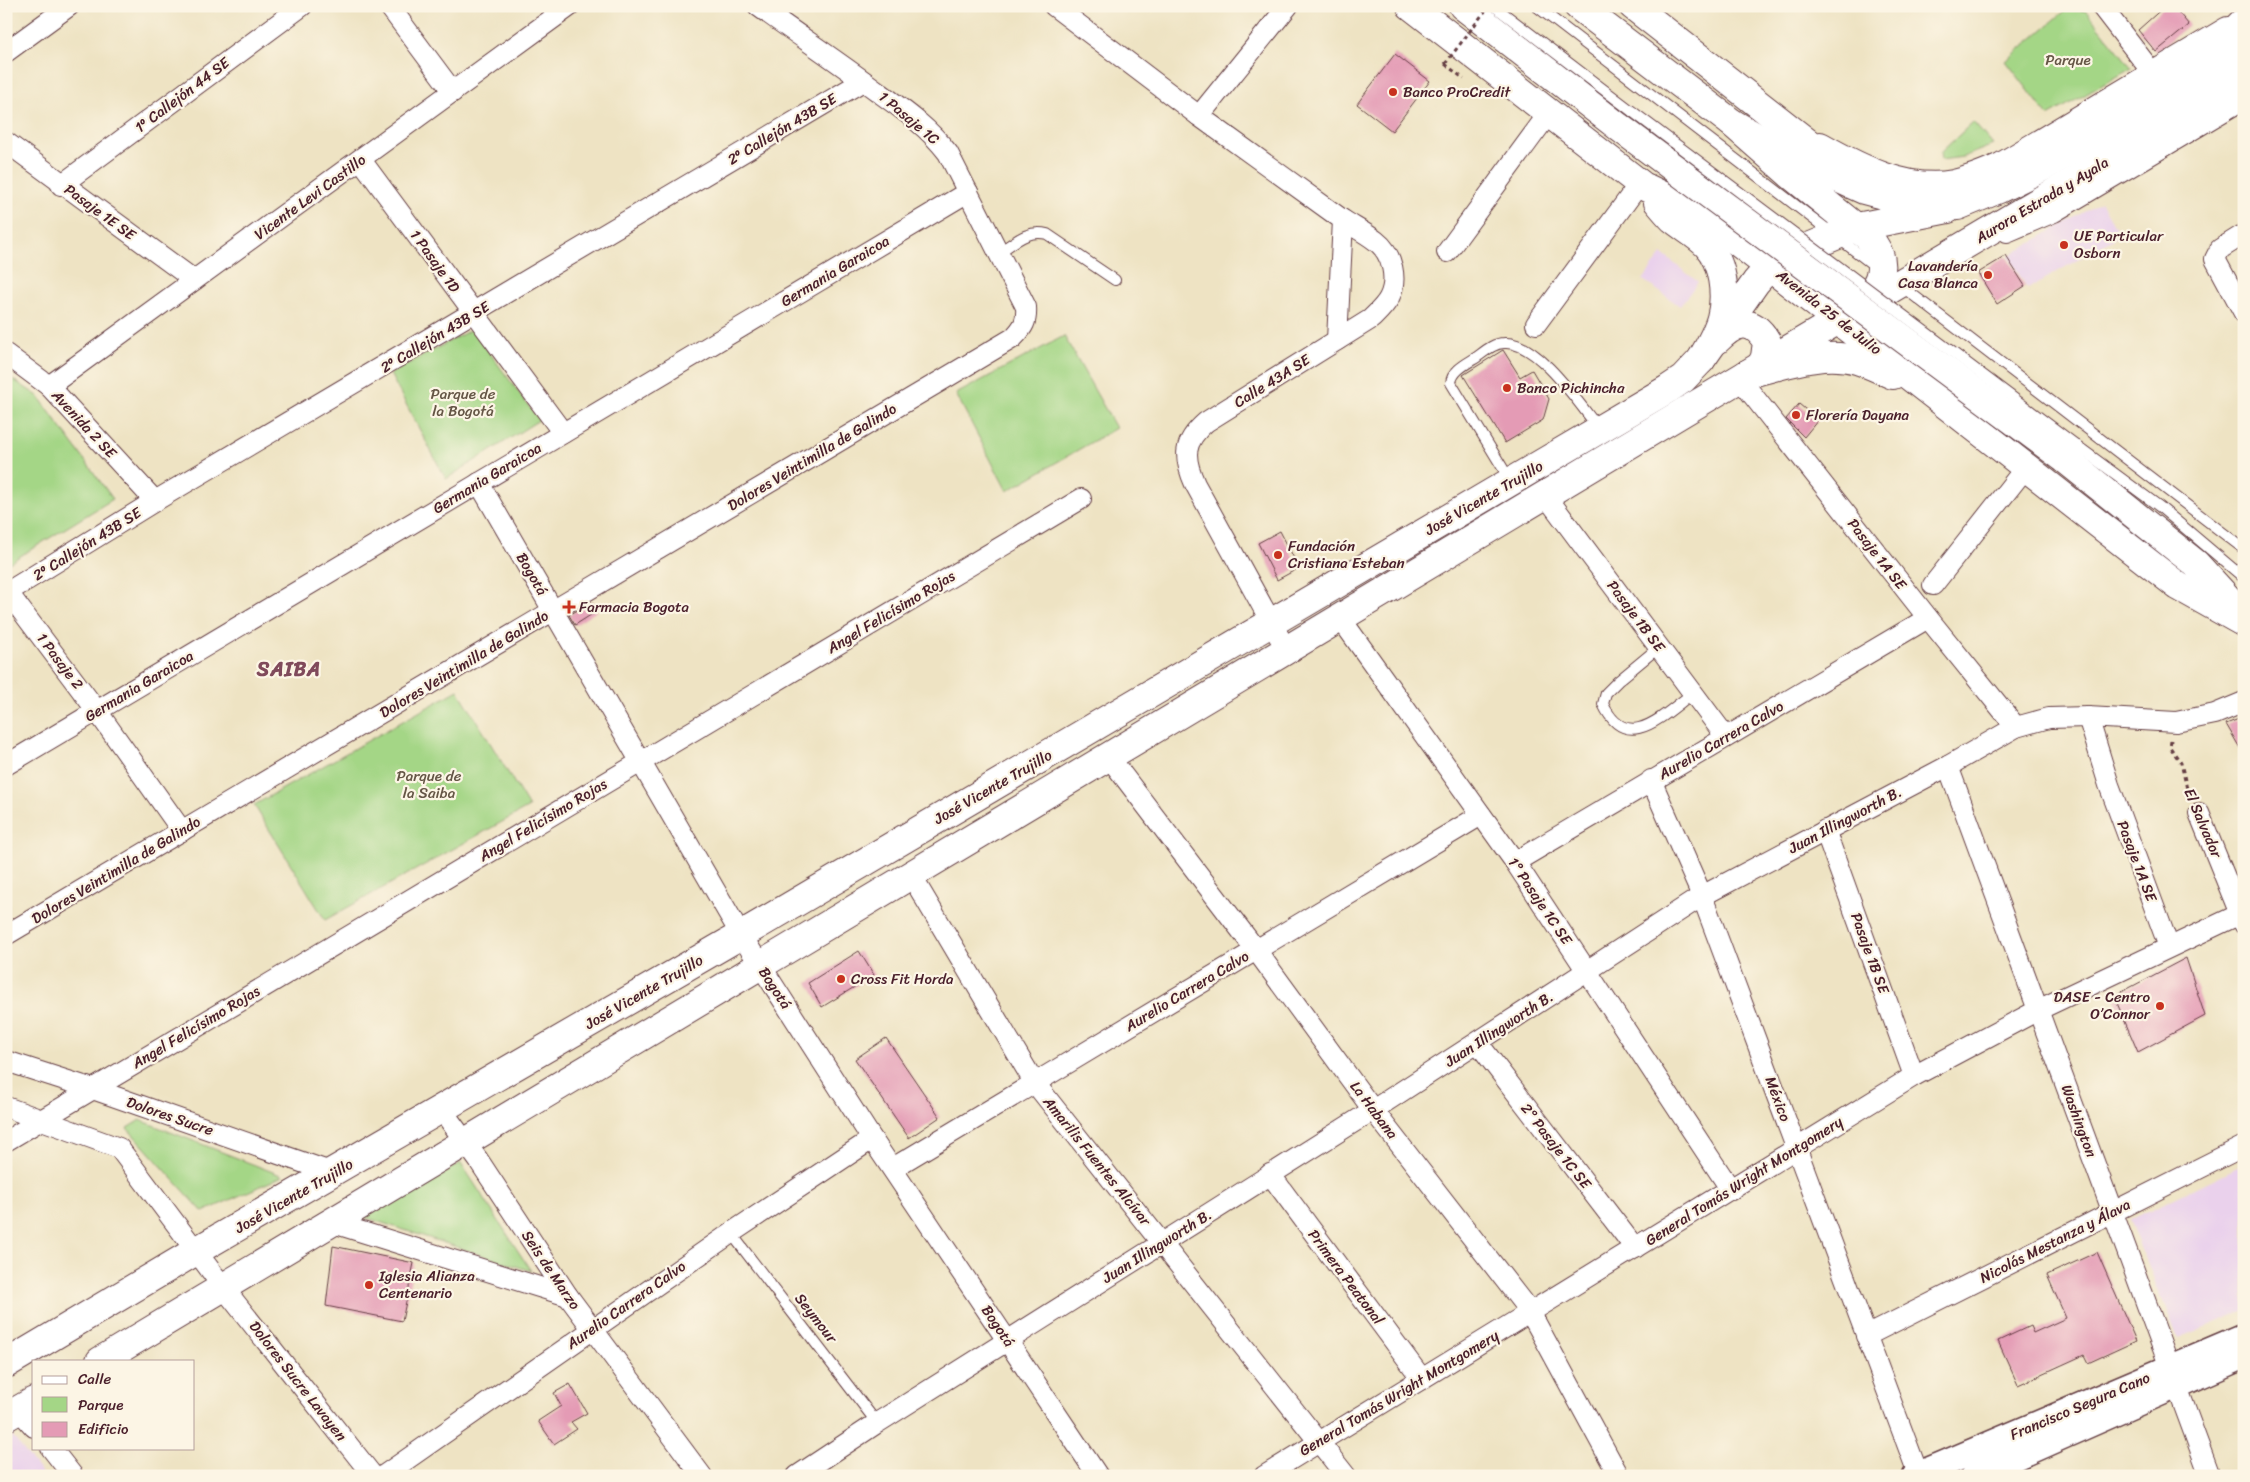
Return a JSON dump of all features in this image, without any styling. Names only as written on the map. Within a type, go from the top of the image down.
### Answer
[{"type":"main road","name":"Avenida 25 de Julio","points":[[1411,6],[1641,185],[1703,215],[1770,266],[1844,318],[1930,392],[2178,586],[2244,623]]},
{"type":"main road","name":"Avenida 25 de Julio","points":[[1463,6],[1627,120],[2070,452],[2196,564],[2244,616]]},
{"type":"main road","points":[[1578,6],[1732,123],[1790,174],[1846,232],[1876,246],[1891,278],[1948,256]]},
{"type":"main road","points":[[1633,6],[1855,178],[1896,199]]},
{"type":"main road","points":[[1797,134],[1884,178],[1912,184],[1952,184],[1976,178],[2001,167],[2244,21]]},
{"type":"main road","points":[[2180,86],[2244,21]]},
{"type":"main road","points":[[1732,123],[1795,159],[1864,190],[1896,199],[1933,206],[1958,206],[1999,189],[2045,166],[2244,50]]},
{"type":"main road","name":"Aurora Estrada y Ayala","points":[[1948,256],[2244,80]]},
{"type":"main road","points":[[1641,185],[1674,219],[1705,243],[1714,254],[1718,263],[1723,288],[1722,318],[1708,351]]},
{"type":"main road","name":"José Vicente Trujillo","points":[[6,1364],[196,1251],[741,935],[1668,389],[1683,379],[1708,351],[1756,282],[1770,266],[1794,252],[1846,232],[1958,206]]},
{"type":"main road","name":"Avenida 25 de Julio","points":[[1844,318],[1891,278]]},
{"type":"main road","name":"José Vicente Trujillo","points":[[102,1360],[1749,373],[1844,318]]},
{"type":"main road","points":[[1708,351],[1736,326],[1751,326],[1758,330],[1767,342],[1765,357],[1749,373]]},
{"type":"main road","points":[[1749,373],[1816,358],[1838,357],[1856,360],[1875,367],[1930,392]]},
{"type":"street","points":[[6,52],[69,6]]},
{"type":"street","name":"1º Callejón 44 SE","points":[[62,184],[302,6]]},
{"type":"street","points":[[389,6],[453,92]]},
{"type":"street","name":"Vicente Levi Castillo","points":[[49,386],[570,6]]},
{"type":"street","name":"1 Pasaje 1C","points":[[758,6],[922,124],[938,139],[948,153],[1026,307],[1027,319],[1023,328]]},
{"type":"street","points":[[1054,6],[1199,116],[1343,220],[1377,242],[1386,251],[1393,272],[1393,287],[1389,299],[1371,319],[1337,340]]},
{"type":"street","points":[[1199,116],[1288,6]]},
{"type":"street","points":[[2110,10],[2155,76]]},
{"type":"street","name":"2º Callejón 43B SE","points":[[7,591],[155,501],[474,314],[863,81]]},
{"type":"street","name":"Aurora Estrada y Ayala","points":[[1948,256],[2054,212],[2244,99]]},
{"type":"street","points":[[1448,252],[1549,113]]},
{"type":"street","name":"Pasaje 1E SE","points":[[6,142],[194,280]]},
{"type":"street","name":"1 Pasaje 1D","points":[[361,160],[563,433]]},
{"type":"street","points":[[1536,324],[1641,185]]},
{"type":"street","name":"Germania Garaicoa","points":[[6,765],[968,192]]},
{"type":"street","points":[[1337,340],[1343,220]]},
{"type":"street","points":[[2244,234],[2220,249],[2216,254],[2216,265],[2244,313]]},
{"type":"street","name":"Dolores Veintimilla de Galindo","points":[[6,935],[1013,338],[1023,328]]},
{"type":"street","name":"Calle 43A SE","points":[[1287,651],[1270,624],[1188,468],[1186,454],[1189,441],[1206,422],[1337,340]]},
{"type":"street","name":"Avenida 2 SE","points":[[6,354],[49,386],[155,501]]},
{"type":"street","name":"Pasaje 1A SE","points":[[1749,373],[1928,618],[2016,727]]},
{"type":"street","points":[[1933,585],[2026,468]]},
{"type":"street","name":"Bogotá","points":[[479,483],[741,935],[872,1139],[1098,1476]]},
{"type":"street","name":"Pasaje 1B SE","points":[[1546,496],[1726,737]]},
{"type":"street","name":"Angel Felicísimo Rojas","points":[[6,1141],[1080,499]]},
{"type":"street","name":"1 Pasaje 2","points":[[7,591],[97,711],[182,831]]},
{"type":"street","name":"Aurelio Carrera Calvo","points":[[1515,862],[1928,618]]},
{"type":"street","name":"1° Pasaje 1C SE","points":[[1341,619],[1515,862],[1731,1190]]},
{"type":"street","name":"Juan Illingworth B.","points":[[797,1476],[877,1423],[1478,1043],[1702,896],[1948,766],[2016,727],[2049,718],[2088,717],[2176,722],[2215,714],[2244,702]]},
{"type":"street","name":"Pasaje 1A SE","points":[[2088,717],[2109,785],[2169,948]]},
{"type":"street","name":"La Habana","points":[[1109,757],[1256,950],[1373,1110],[1530,1312],[1618,1476]]},
{"type":"street","name":"Washington","points":[[1948,766],[2210,1476]]},
{"type":"street","name":"México","points":[[1652,780],[1702,896],[1917,1475]]},
{"type":"street","name":"El Salvador","points":[[2199,812],[2242,919]]},
{"type":"street","name":"Aurelio Carrera Calvo","points":[[893,1168],[1481,815]]},
{"type":"street","name":"Pasaje 1B SE","points":[[1826,830],[1914,1076]]},
{"type":"street","name":"Amarilis Fuentes Alcívar","points":[[911,875],[1034,1082],[1346,1476]]},
{"type":"street","name":"General Tomás Wright Montgomery","points":[[1264,1476],[1797,1150],[1914,1076],[2038,1010],[2169,948],[2242,919]]},
{"type":"street","name":"2° Pasaje 1C SE","points":[[1478,1043],[1635,1248]]},
{"type":"street","name":"Dolores Sucre","points":[[6,1061],[93,1089],[333,1173]]},
{"type":"street","points":[[6,1107],[119,1148],[223,1287]]},
{"type":"street","name":"Seis de Marzo","points":[[442,1110],[568,1296],[702,1476]]},
{"type":"street","name":"Aurelio Carrera Calvo","points":[[383,1476],[731,1232],[872,1139]]},
{"type":"street","name":"Nicolás Mestanza y Álava","points":[[1866,1336],[2244,1146]]},
{"type":"street","name":"Primera Peatonal","points":[[1270,1174],[1422,1379]]},
{"type":"street","points":[[330,1222],[568,1296]]},
{"type":"street","name":"Dolores Sucre Lavayen","points":[[223,1287],[372,1476]]},
{"type":"street","name":"Francisco Segura Cano","points":[[1973,1476],[2174,1376],[2244,1336]]},
{"type":"street","name":"Francisco Segura Cano","points":[[1917,1475],[2174,1376],[2244,1356]]},
{"type":"street","points":[[53,1450],[74,1476]]},
{"type":"lane","name":"Avenida 25 de Julio","points":[[1494,6],[1627,120]]},
{"type":"lane","points":[[1536,6],[1846,232]]},
{"type":"lane","points":[[998,254],[1031,232],[1038,232],[1047,234],[1115,280]]},
{"type":"lane","points":[[1891,278],[2244,549]]},
{"type":"lane","points":[[1511,482],[1451,383],[1455,373],[1489,348],[1502,342],[1515,343],[1530,350],[1570,393],[1599,430]]},
{"type":"lane","name":"Avenida 25 de Julio","points":[[2070,452],[2160,507],[2244,578]]},
{"type":"lane","points":[[1659,647],[1606,692],[1603,704],[1608,714],[1616,723],[1627,730],[1637,730],[1649,726],[1693,693]]},
{"type":"lane","name":"Seymour","points":[[731,1232],[877,1423]]},
{"type":"path","points":[[1472,84],[1445,64],[1489,6]]},
{"type":"path","name":"El Salvador","points":[[2176,722],[2170,747],[2181,763],[2187,789],[2199,812]]},
{"type":"shaded area","name":"UE Particular Osborn","points":[[2101,202],[2120,235],[2028,289],[2008,256]]},
{"type":"shaded area","points":[[1662,254],[1698,282],[1680,306],[1643,280]]},
{"type":"shaded area","points":[[2244,1164],[2244,1311],[2178,1338],[2130,1220]]},
{"type":"shaded area","points":[[10,1433],[44,1476],[6,1476],[6,1435]]},
{"type":"green space","name":"Parque","points":[[2067,9],[2086,11],[2132,68],[2048,116],[2006,61]]},
{"type":"green space","points":[[1973,122],[1993,145],[1963,157],[1941,160],[1940,153]]},
{"type":"green space","name":"Parque de la Bogotá","points":[[472,329],[539,420],[446,479],[390,374]]},
{"type":"green space","points":[[1064,336],[1116,428],[1007,491],[956,394]]},
{"type":"green space","points":[[6,375],[38,396],[113,499],[9,563],[6,560]]},
{"type":"green space","name":"Parque de la Saiba","points":[[458,690],[529,807],[325,920],[254,805]]},
{"type":"green space","points":[[140,1120],[283,1176],[203,1212],[127,1128]]},
{"type":"green space","points":[[461,1163],[531,1271],[364,1217]]},
{"type":"building","points":[[2165,6],[2173,6],[2189,25],[2156,52],[2138,30]]},
{"type":"building","name":"Banco ProCredit","points":[[1395,54],[1430,81],[1392,131],[1357,104]]},
{"type":"building","points":[[2006,256],[2025,286],[1997,304],[1978,273]]},
{"type":"building","name":"Banco Pichincha","points":[[1503,350],[1520,377],[1532,370],[1549,399],[1543,420],[1505,443],[1463,375]]},
{"type":"building","points":[[1799,404],[1818,420],[1804,437],[1786,419]]},
{"type":"building","name":"Fundación Cristiana Esteban","points":[[1280,531],[1299,568],[1277,580],[1258,543]]},
{"type":"building","points":[[592,602],[597,611],[575,625],[569,615]]},
{"type":"building","points":[[2244,717],[2244,755],[2226,724]]},
{"type":"building","name":"Cross Fit Horda","points":[[859,951],[874,975],[822,1007],[808,983]]},
{"type":"building","name":"DASE - Centro O’Connor","points":[[2186,958],[2205,1016],[2138,1052],[2114,996]]},
{"type":"building","points":[[886,1038],[940,1117],[909,1138],[855,1059]]},
{"type":"building","name":"Iglesia Alianza Centenario","points":[[333,1246],[414,1263],[402,1321],[326,1306]]},
{"type":"building","points":[[2097,1252],[2136,1341],[2088,1363],[2084,1355],[2018,1385],[1998,1341],[2030,1326],[2033,1333],[2066,1318],[2047,1275]]},
{"type":"building","points":[[570,1384],[587,1413],[571,1422],[577,1429],[554,1444],[538,1421],[561,1406],[554,1393]]},
{"type":"place","name":"Banco ProCredit","points":[[1393,92]]},
{"type":"place","name":"UE Particular Osborn","points":[[2064,245]]},
{"type":"place","name":"Lavandería Casa Blanca","points":[[1988,275]]},
{"type":"place","name":"Banco Pichincha","points":[[1507,388]]},
{"type":"place","name":"Florería Dayana","points":[[1796,415]]},
{"type":"place","name":"Fundación Cristiana Esteban","points":[[1278,555]]},
{"type":"place","name":"Farmacia Bogota","points":[[569,607]]},
{"type":"place","name":"Cross Fit Horda","points":[[841,979]]},
{"type":"place","name":"DASE - Centro O’Connor","points":[[2160,1006]]},
{"type":"place","name":"Iglesia Alianza Centenario","points":[[369,1285]]},
{"type":"district","name":"SAIBA","points":[[289,669]]}]
